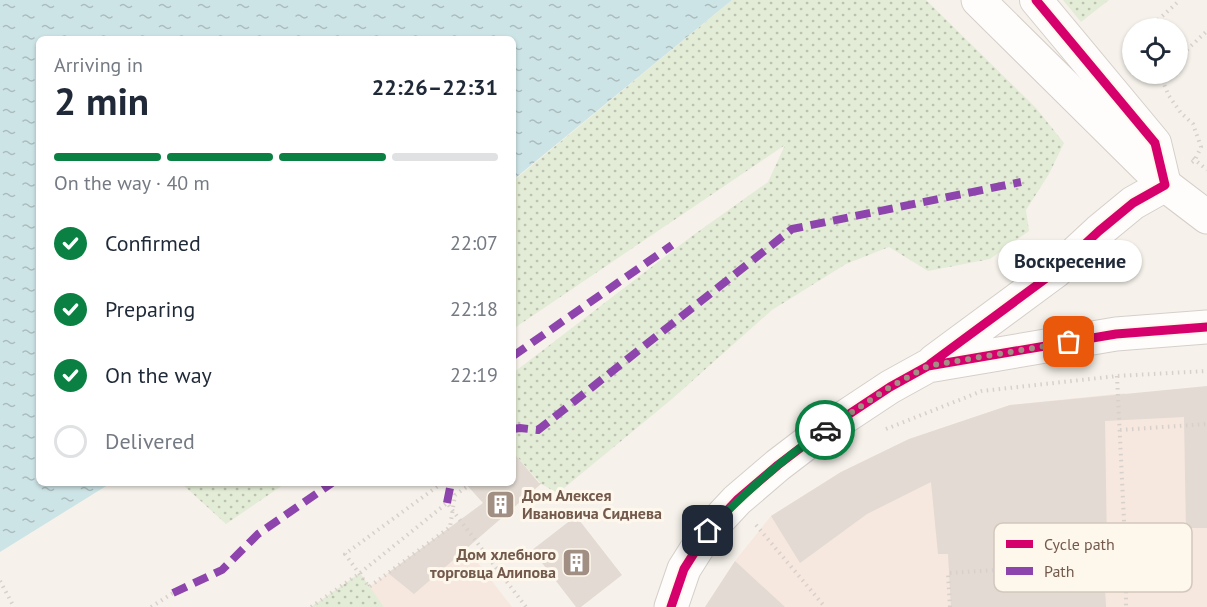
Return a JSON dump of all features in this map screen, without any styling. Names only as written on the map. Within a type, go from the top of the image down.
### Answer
[{"type":"street","points":[[978,0],[1165,185],[1207,218]]},
{"type":"street","points":[[1036,0],[1155,143],[1165,185]]},
{"type":"street","points":[[671,607],[684,569],[708,531],[737,500],[816,436],[890,387],[928,366],[1056,271],[1132,203],[1165,185]]},
{"type":"street","points":[[928,366],[1116,333],[1207,327]]},
{"type":"path","points":[[1160,18],[1180,0]]},
{"type":"path","points":[[1188,49],[1207,31]]},
{"type":"path","points":[[1164,84],[1181,113],[1193,124],[1201,147],[1195,160],[1207,170]]},
{"type":"path","points":[[882,431],[982,391],[1116,376],[1207,372]]},
{"type":"path","points":[[1116,376],[1124,523]]},
{"type":"path","points":[[1120,430],[1207,424]]},
{"type":"path","points":[[438,486],[345,554],[369,586],[450,527],[455,495],[468,486]]},
{"type":"path","points":[[737,500],[825,607]]},
{"type":"path","points":[[311,607],[360,573],[447,502],[526,607]]},
{"type":"path","points":[[950,607],[948,573],[994,570]]},
{"type":"path","points":[[0,580],[14,607]]},
{"type":"path","points":[[151,607],[173,593]]},
{"type":"shaded area","points":[[1125,393],[1126,419],[1207,415],[1207,607],[705,607],[735,561],[771,516],[841,472],[909,439],[1010,405]]},
{"type":"shaded area","points":[[450,527],[512,607],[384,607],[369,587]]},
{"type":"green space","points":[[732,0],[926,0],[1036,108],[1064,143],[1049,174],[1026,210],[1029,231],[990,259],[928,271],[889,247],[846,264],[772,310],[672,399],[558,493],[541,484],[516,455],[516,371],[692,236],[768,182],[785,145],[516,327],[516,179]]},
{"type":"green space","points":[[1063,0],[1109,0],[1081,22]]},
{"type":"green space","points":[[184,486],[282,486],[226,524]]},
{"type":"green space","points":[[360,573],[384,607],[311,607]]},
{"type":"water","points":[[0,0],[732,0],[516,178],[516,36],[36,36],[36,486],[106,486],[0,552]]},
{"type":"building","points":[[1207,386],[1207,528],[1192,528],[1192,523],[1186,523],[1184,417],[1105,421],[1107,523],[994,523],[994,592],[1105,592],[1106,607],[951,607],[948,554],[938,554],[931,482],[867,514],[800,563],[771,516],[841,472],[909,439],[1010,405]]},
{"type":"building","points":[[516,456],[539,483],[542,483],[414,594],[388,573],[483,503],[468,486],[516,486]]},
{"type":"building","name":"Дом хлебного торговца Алипова","points":[[576,516],[622,575],[581,607],[576,607],[532,550]]},
{"type":"building","points":[[735,561],[785,607],[705,607]]},
{"type":"marked path","points":[[516,429],[538,430],[792,229],[1021,182]]},
{"type":"marked path","points":[[516,354],[672,245]]},
{"type":"marked path","points":[[173,593],[222,570],[258,534],[328,486]]},
{"type":"marked path","points":[[447,503],[450,486]]},
{"type":"cycle path","points":[[930,364],[1056,271],[1133,203],[1165,185],[1155,143],[1036,0]]},
{"type":"cycle path","points":[[671,607],[684,569],[708,531],[737,500],[816,436],[890,387],[928,366],[1116,334],[1207,327]]},
{"type":"way so far","points":[[825,430],[890,387],[928,366],[1069,342]]},
{"type":"place","name":"Воскресение","points":[[1069,342]]},
{"type":"place","name":"Дом Алексея Ивановича Сиднева","points":[[501,504]]},
{"type":"place","name":"Дом хлебного торговца Алипова","points":[[577,563]]},
{"type":"route","points":[[708,531],[737,500],[778,465],[825,430]]}]
